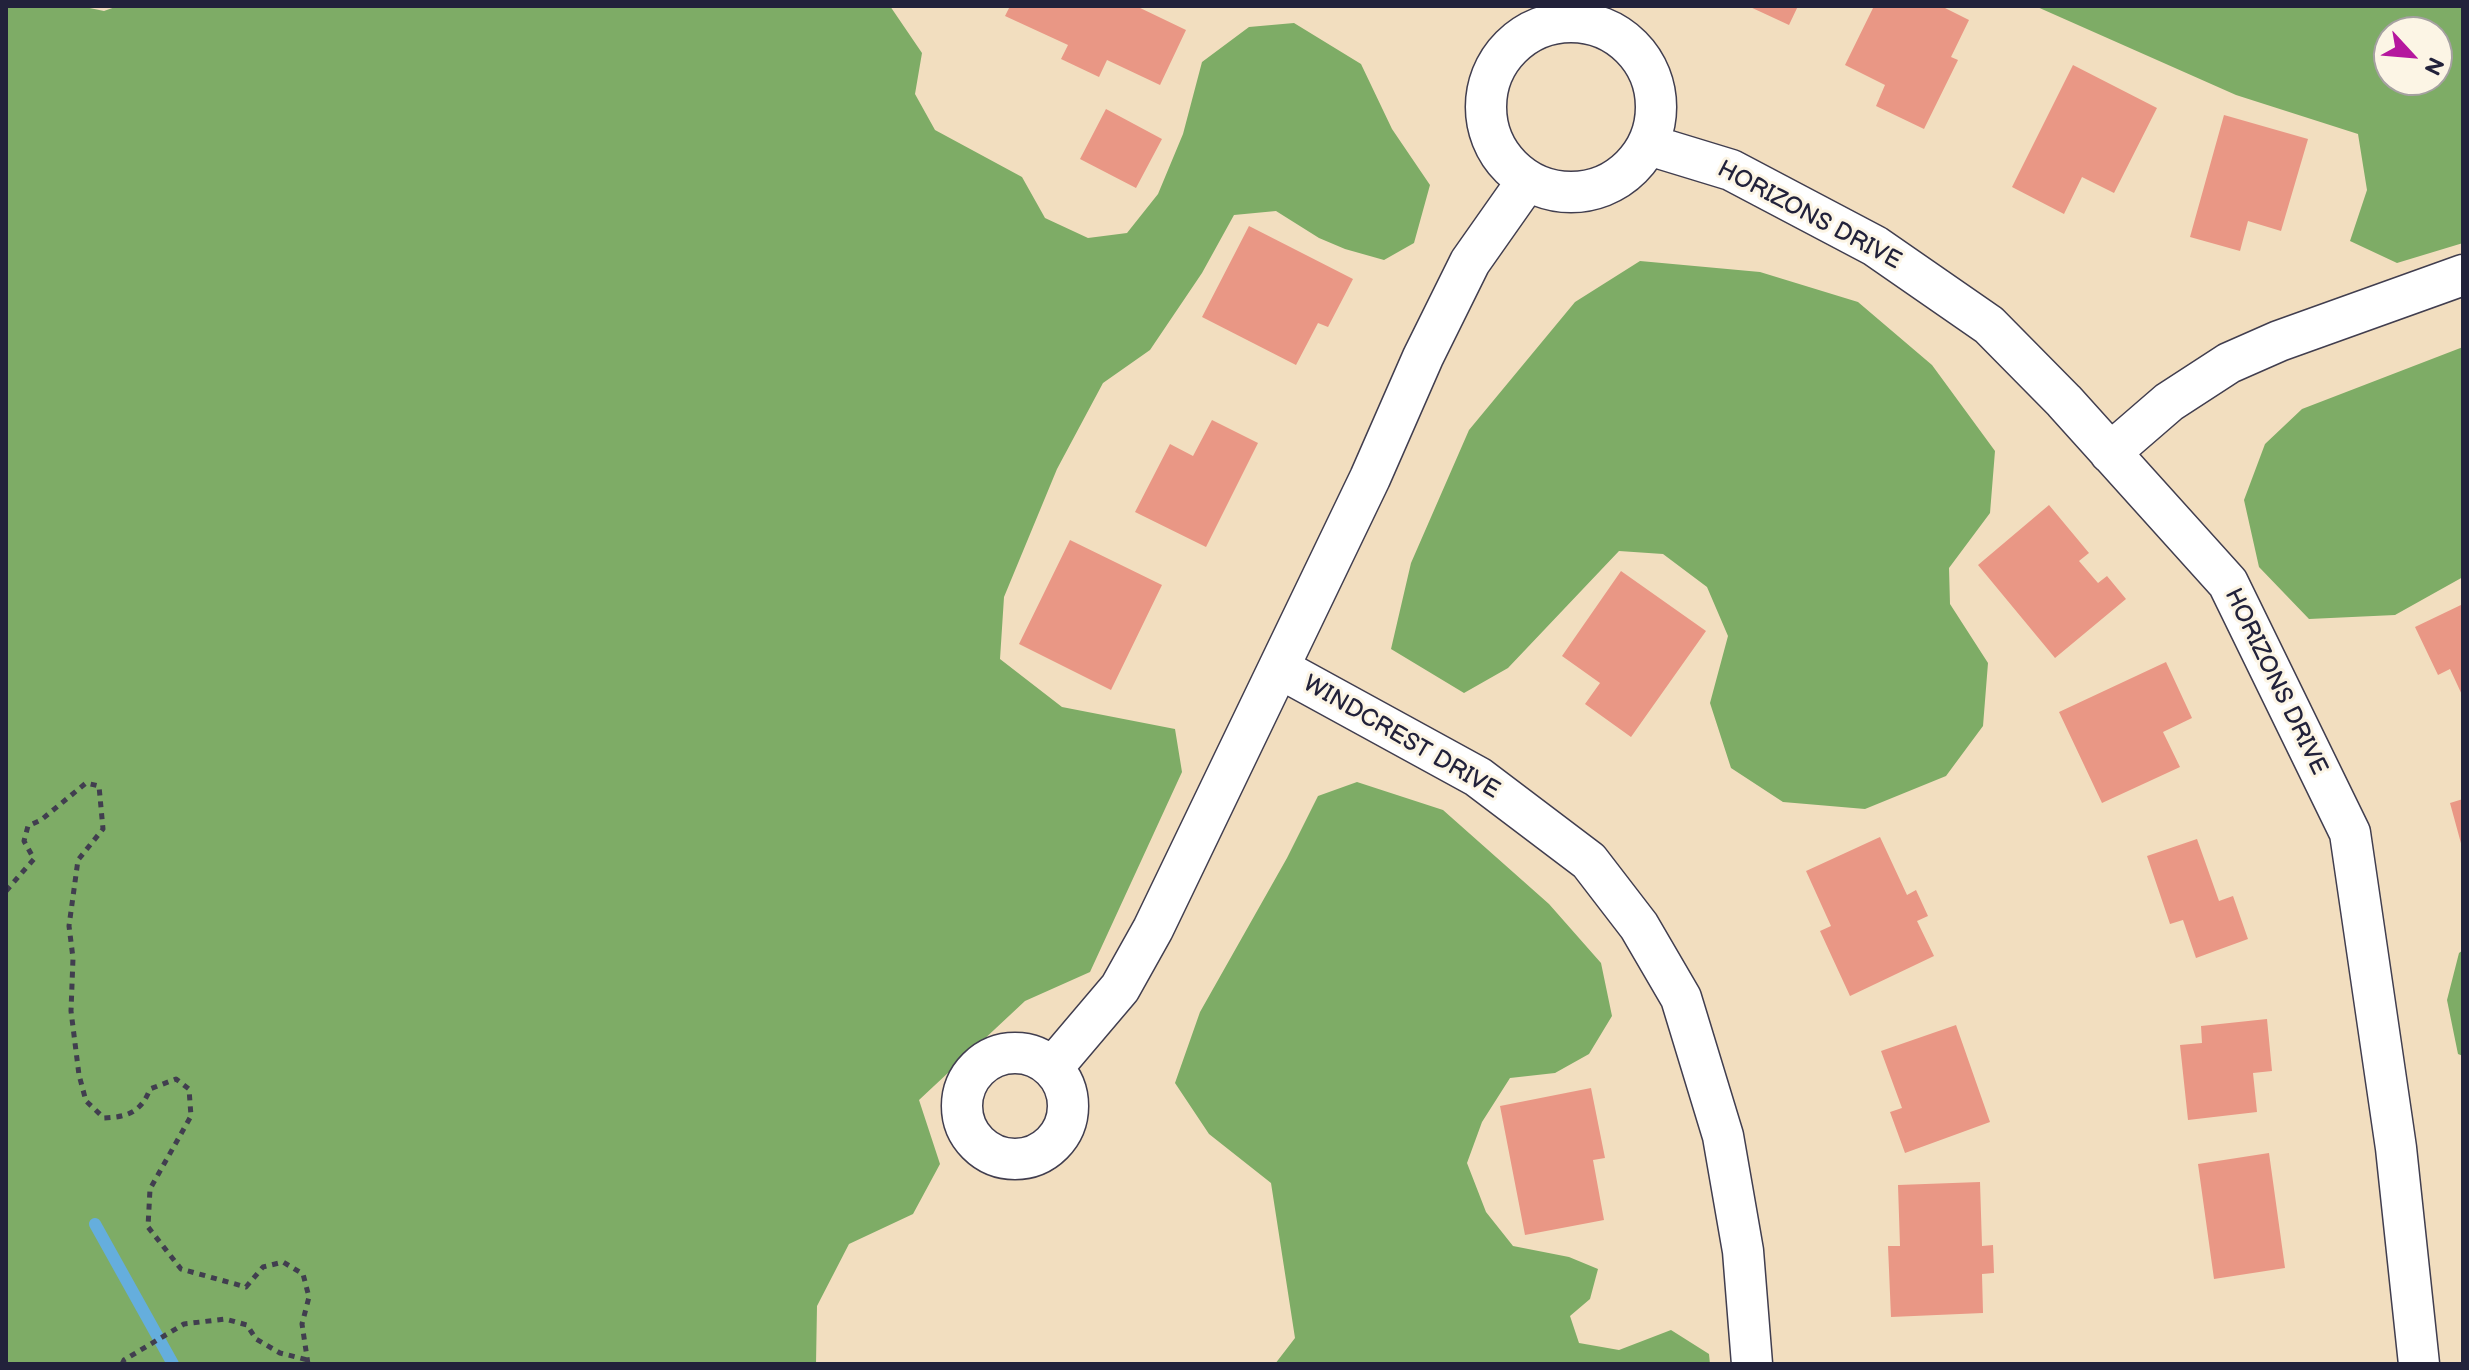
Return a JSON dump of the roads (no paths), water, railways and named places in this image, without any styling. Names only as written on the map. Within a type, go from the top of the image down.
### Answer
[{"type":"street","points":[[1582,21],[1609,29],[1631,44],[1647,66],[1656,92],[1657,119],[1649,145],[1633,167],[1611,183],[1583,193],[1554,191],[1527,181],[1505,161],[1490,136],[1485,106],[1491,78],[1505,52],[1528,33],[1556,22],[1582,21]]},
{"type":"street","name":"HORIZONS DRIVE","points":[[1649,145],[1731,170],[1875,246],[1989,325],[2228,583],[2350,833],[2396,1148],[2419,1364]]},
{"type":"street","points":[[1053,1067],[1120,988],[1153,929],[1470,262],[1527,181]]},
{"type":"street","points":[[2110,453],[2169,402],[2229,363],[2279,341],[2463,275]]},
{"type":"street","name":"WINDCREST DRIVE","points":[[1279,668],[1478,777],[1589,861],[1639,926],[1681,998],[1723,1136],[1743,1251],[1752,1364]]},
{"type":"waterway","points":[[95,1224],[173,1364]]}]
